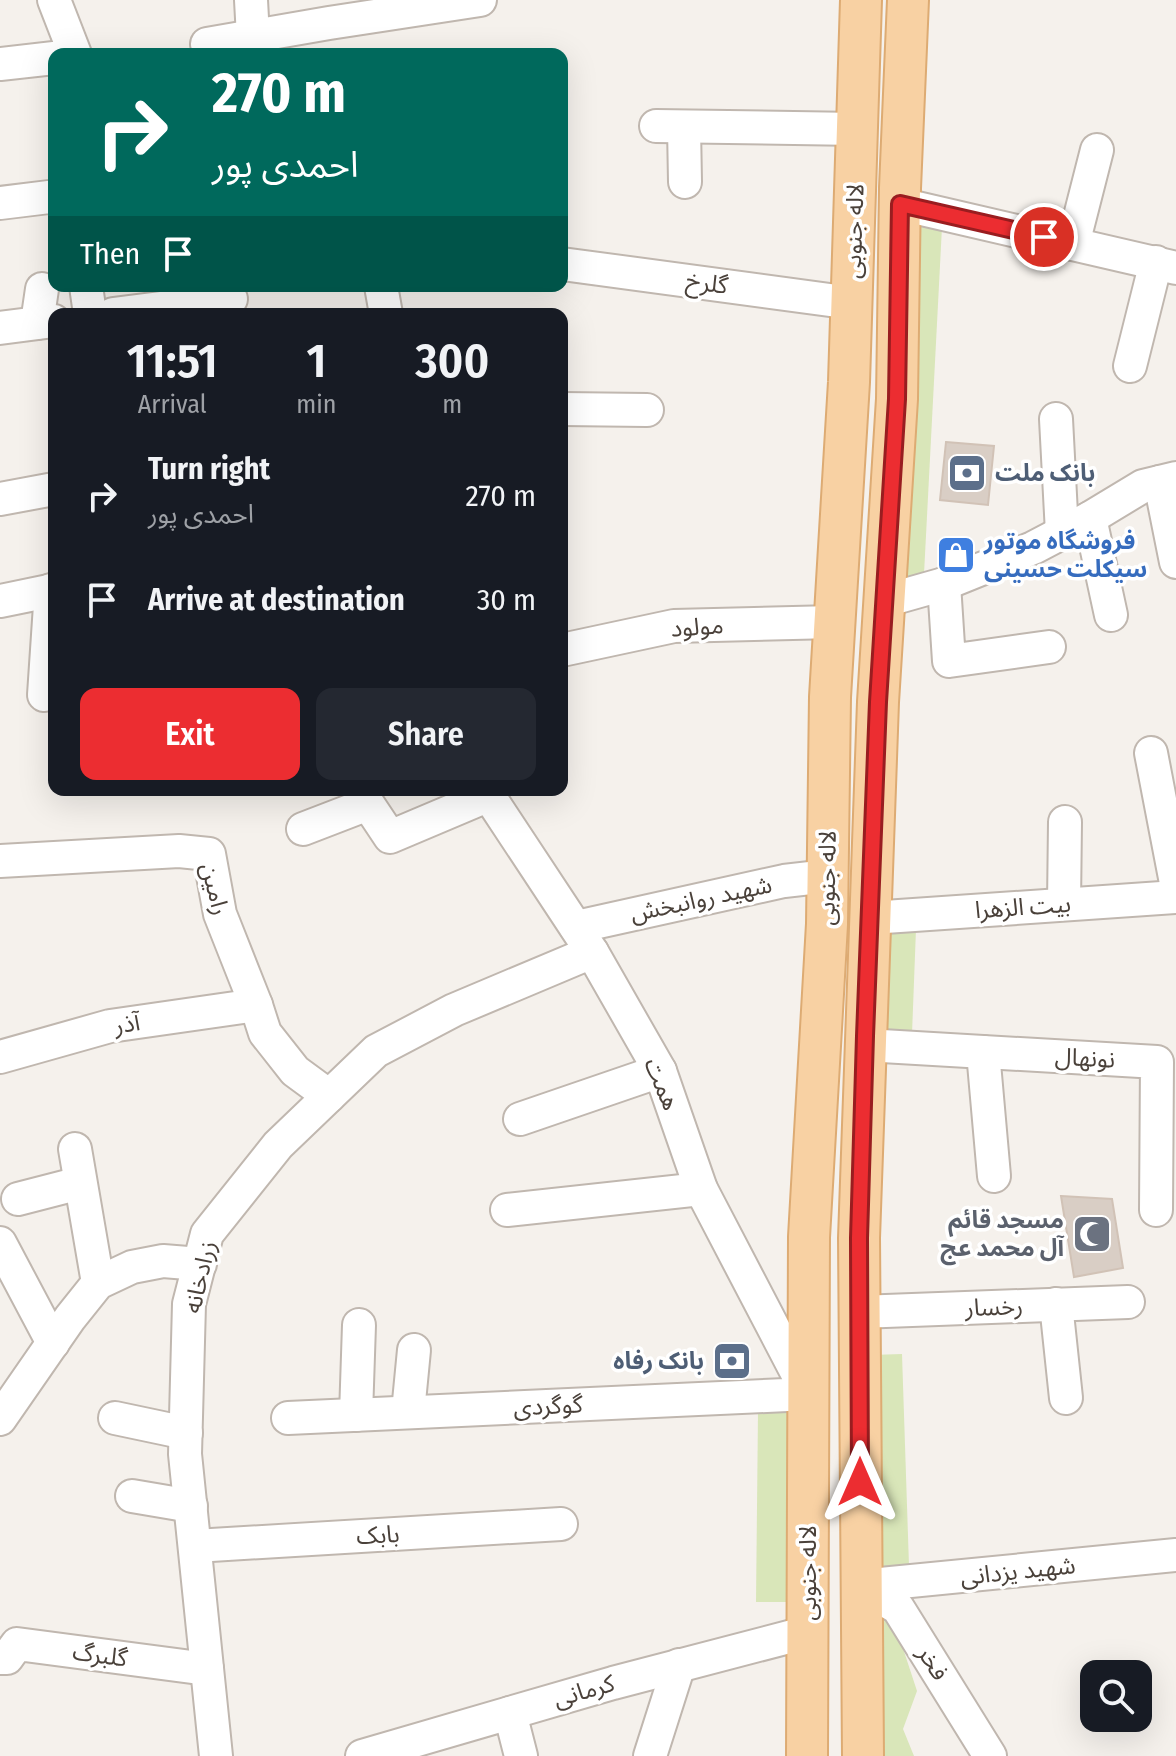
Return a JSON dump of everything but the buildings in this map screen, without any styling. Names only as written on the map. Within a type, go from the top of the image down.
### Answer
[{"type":"main road","name":"لاله جنوبی","points":[[807,1756],[809,1237],[827,924],[830,697],[849,382],[861,0]]},
{"type":"main road","name":"لاله جنوبی","points":[[863,1756],[859,1238],[878,702],[896,408],[908,0]]},
{"type":"main road","points":[[849,382],[860,417],[868,427],[884,427],[896,408]]},
{"type":"main road","points":[[839,546],[858,529],[870,533],[881,553],[885,594]]},
{"type":"street","points":[[54,0],[73,48]]},
{"type":"street","points":[[251,0],[253,37]]},
{"type":"street","points":[[207,44],[480,0]]},
{"type":"street","points":[[0,64],[48,59]]},
{"type":"street","points":[[685,182],[670,126],[858,129]]},
{"type":"street","points":[[1073,244],[1097,150]]},
{"type":"street","points":[[0,203],[48,197]]},
{"type":"street","points":[[900,204],[1166,265],[1130,366]]},
{"type":"street","name":"گلرخ","points":[[568,265],[852,303]]},
{"type":"street","points":[[0,328],[45,322],[42,289]]},
{"type":"street","points":[[164,308],[232,300]]},
{"type":"street","points":[[568,409],[647,410]]},
{"type":"street","points":[[1056,419],[1062,533]]},
{"type":"street","points":[[885,594],[944,584],[1033,548],[1143,486],[1168,480],[1176,562]]},
{"type":"street","points":[[0,499],[48,490]]},
{"type":"street","points":[[1090,518],[1111,615]]},
{"type":"street","points":[[944,584],[949,661],[1049,647]]},
{"type":"street","points":[[0,601],[48,591]]},
{"type":"street","name":"مولود","points":[[568,649],[674,626],[834,622]]},
{"type":"street","points":[[44,695],[48,648]]},
{"type":"street","points":[[1151,753],[1176,883]]},
{"type":"street","points":[[303,829],[368,804],[390,837],[476,796]]},
{"type":"street","name":"همت","points":[[487,796],[584,940],[660,1071],[701,1189],[808,1394]]},
{"type":"street","points":[[1064,904],[1065,822]]},
{"type":"street","name":"رامین","points":[[0,861],[179,851],[209,854],[220,914],[265,1033],[295,1071],[329,1096]]},
{"type":"street","name":"شهید روانبخش","points":[[584,940],[784,881],[828,876]]},
{"type":"street","name":"بیت الزهرا","points":[[870,918],[1176,897]]},
{"type":"street","name":"زرادخانه","points":[[216,1756],[185,1454],[189,1304],[207,1234],[278,1145],[376,1051],[584,940]]},
{"type":"street","name":"آذر","points":[[0,1057],[110,1026],[256,1005]]},
{"type":"street","name":"نونهال","points":[[865,1045],[1157,1062],[1156,1210]]},
{"type":"street","points":[[983,1052],[994,1176]]},
{"type":"street","points":[[520,1119],[660,1071]]},
{"type":"street","points":[[75,1149],[98,1283]]},
{"type":"street","points":[[18,1199],[80,1183]]},
{"type":"street","points":[[507,1210],[701,1189]]},
{"type":"street","points":[[0,1243],[53,1343]]},
{"type":"street","points":[[0,1419],[98,1283],[132,1267],[163,1261],[200,1264]]},
{"type":"street","name":"رخسار","points":[[859,1312],[1128,1302]]},
{"type":"street","points":[[1056,1304],[1066,1398]]},
{"type":"street","points":[[356,1415],[359,1325]]},
{"type":"street","points":[[408,1412],[414,1350]]},
{"type":"street","name":"گوگردی","points":[[288,1418],[808,1394]]},
{"type":"street","points":[[115,1418],[186,1433]]},
{"type":"street","points":[[132,1496],[191,1506]]},
{"type":"street","name":"بابک","points":[[195,1546],[561,1524]]},
{"type":"street","name":"شهید یزدانی","points":[[860,1586],[1176,1555]]},
{"type":"street","name":"فخر","points":[[860,1586],[898,1608],[990,1756]]},
{"type":"street","name":"کرمانی","points":[[362,1756],[679,1665],[808,1632]]},
{"type":"street","name":"گلبرگ","points":[[0,1658],[7,1658],[17,1644],[207,1669]]},
{"type":"street","points":[[650,1756],[679,1665]]},
{"type":"street","points":[[510,1713],[521,1756]]},
{"type":"green space","points":[[913,221],[942,227],[924,574],[899,584]]},
{"type":"green space","points":[[884,929],[916,929],[912,1034],[881,1033]]},
{"type":"green space","points":[[902,1354],[909,1566],[878,1567],[871,1355]]},
{"type":"green space","points":[[758,1412],[791,1412],[789,1602],[756,1602]]},
{"type":"green space","points":[[874,1607],[893,1618],[917,1691],[903,1729],[914,1756],[878,1756]]},
{"type":"place","name":"بانک ملت","points":[[967,473]]},
{"type":"place","name":"فروشگاه موتور سیکلت حسینی","points":[[956,555]]},
{"type":"place","name":"مسجد قائم آل محمد عج","points":[[1092,1234]]},
{"type":"place","name":"بانک رفاه","points":[[732,1361]]},
{"type":"route","points":[[860,1482],[859,1238],[865,1036],[878,702],[897,399],[900,204],[1044,237]]}]
